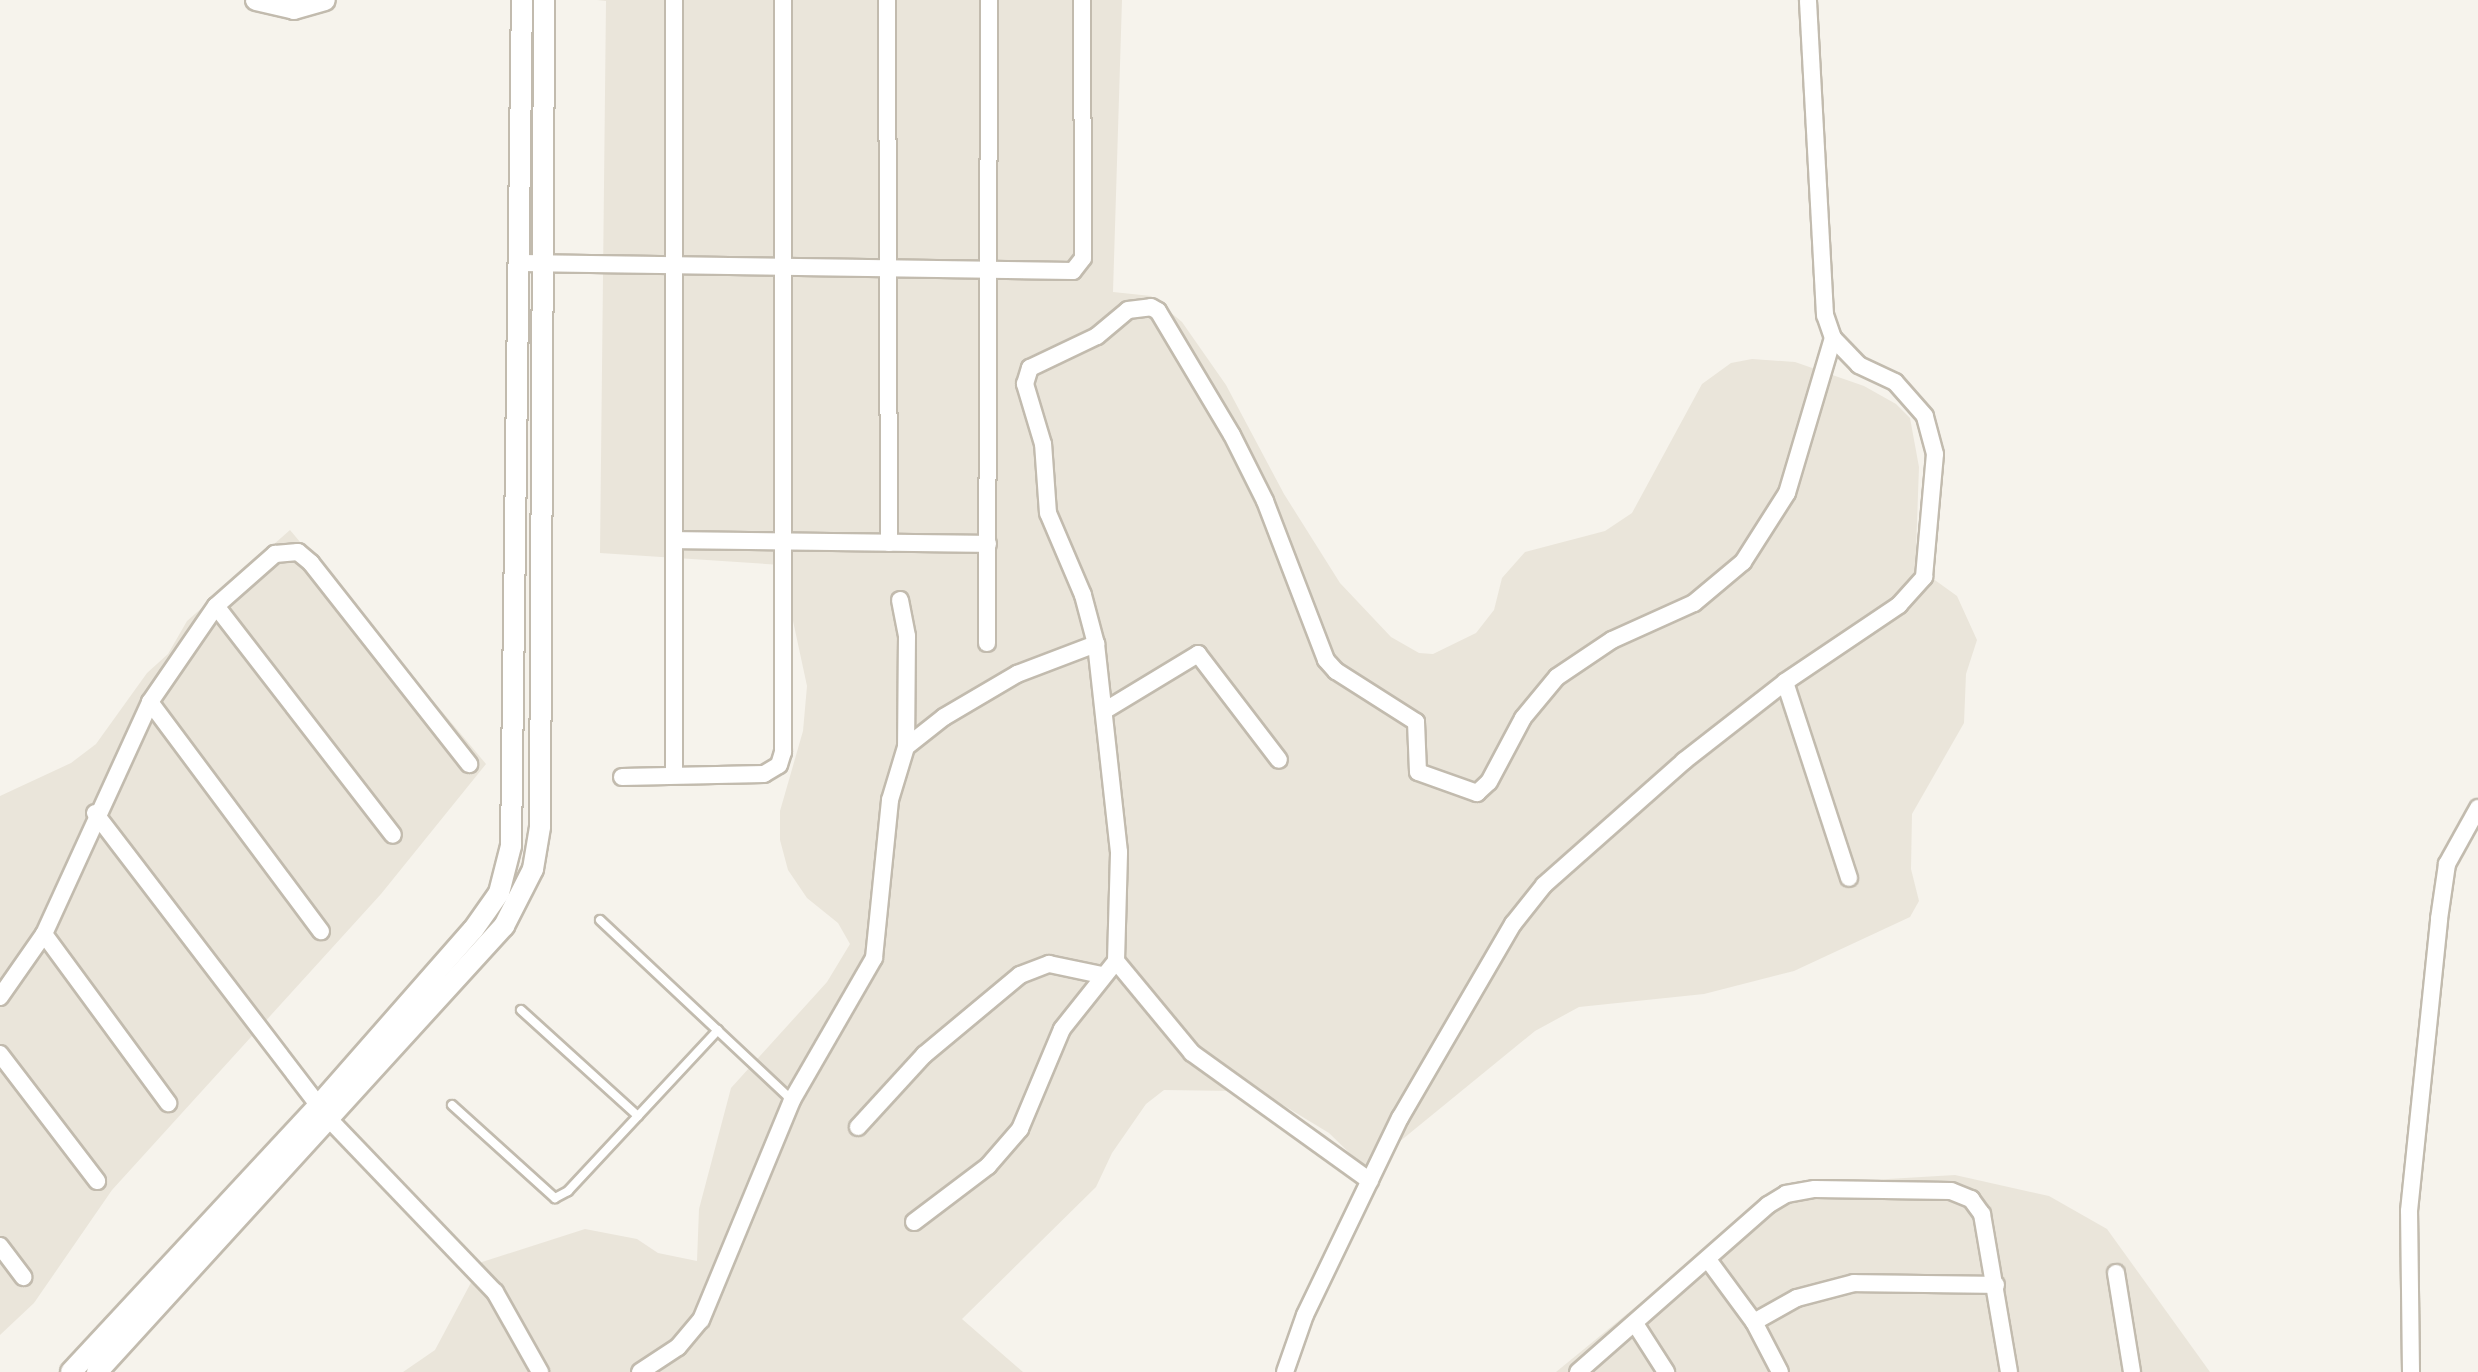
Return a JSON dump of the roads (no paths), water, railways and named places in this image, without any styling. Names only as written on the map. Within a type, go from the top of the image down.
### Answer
[{"type":"street","points":[[256,0],[294,9],[325,0]]},
{"type":"street","points":[[71,1372],[504,926],[533,869],[540,827],[531,263],[522,0]]},
{"type":"street","points":[[97,1372],[324,1111],[473,930],[499,893],[511,846],[531,263],[544,0]]},
{"type":"street","points":[[674,0],[674,775]]},
{"type":"street","points":[[622,777],[764,774],[779,765],[784,269],[783,0]]},
{"type":"street","points":[[887,0],[889,543]]},
{"type":"street","points":[[987,643],[989,0]]},
{"type":"street","points":[[531,263],[888,272],[1073,271],[1083,258],[1082,0]]},
{"type":"street","points":[[1285,1372],[1305,1315],[1400,1118],[1513,924],[1544,885],[1684,761],[1785,682],[1899,605],[1924,577],[1935,454],[1925,416],[1895,382],[1859,365],[1833,338],[1825,315],[1818,244],[1808,0]]},
{"type":"street","points":[[914,1222],[988,1166],[1020,1129],[1062,1029],[1101,975],[1116,961],[1121,904],[1096,644],[1083,595],[1048,513],[1043,444],[1025,377],[1045,359],[1097,336],[1128,310],[1151,307],[1158,311],[1232,435],[1265,501],[1326,660],[1336,671],[1416,722],[1418,772],[1472,793],[1489,782],[1523,718],[1557,677],[1612,640],[1694,603],[1743,562],[1787,493],[1833,338]]},
{"type":"street","points":[[675,540],[988,544]]},
{"type":"street","points":[[0,997],[44,934],[95,813],[150,702],[216,606],[275,554],[298,552],[469,764]]},
{"type":"street","points":[[640,1372],[678,1347],[701,1320],[792,1100],[874,958],[890,800],[906,747],[907,636],[900,600]]},
{"type":"street","points":[[216,606],[393,835]]},
{"type":"street","points":[[906,747],[944,717],[1017,674],[1096,644]]},
{"type":"street","points":[[1104,711],[1198,654],[1279,760]]},
{"type":"street","points":[[1785,682],[1849,878]]},
{"type":"street","points":[[150,702],[321,931]]},
{"type":"street","points":[[2411,1372],[2409,1211],[2439,919],[2447,864],[2478,808]]},
{"type":"street","points":[[95,813],[324,1111],[495,1292],[540,1372]]},
{"type":"street","points":[[44,934],[168,1103]]},
{"type":"street","points":[[1116,961],[1192,1053],[1370,1181]]},
{"type":"street","points":[[858,1127],[924,1055],[1020,975],[1049,964],[1101,975]]},
{"type":"street","points":[[0,1054],[97,1181]]},
{"type":"street","points":[[1578,1372],[1709,1261],[1749,1220],[1786,1194],[1815,1189],[1951,1191],[1971,1199],[1982,1214],[2009,1372]]},
{"type":"street","points":[[0,1246],[23,1277]]},
{"type":"street","points":[[1709,1261],[1754,1322],[1780,1372]]},
{"type":"street","points":[[2116,1273],[2132,1372]]},
{"type":"street","points":[[1754,1322],[1797,1298],[1854,1283],[1996,1285]]},
{"type":"street","points":[[1636,1325],[1666,1372]]},
{"type":"lane","points":[[600,920],[792,1100]]},
{"type":"lane","points":[[521,1010],[638,1116]]},
{"type":"lane","points":[[452,1105],[555,1198],[568,1191],[718,1030]]}]
